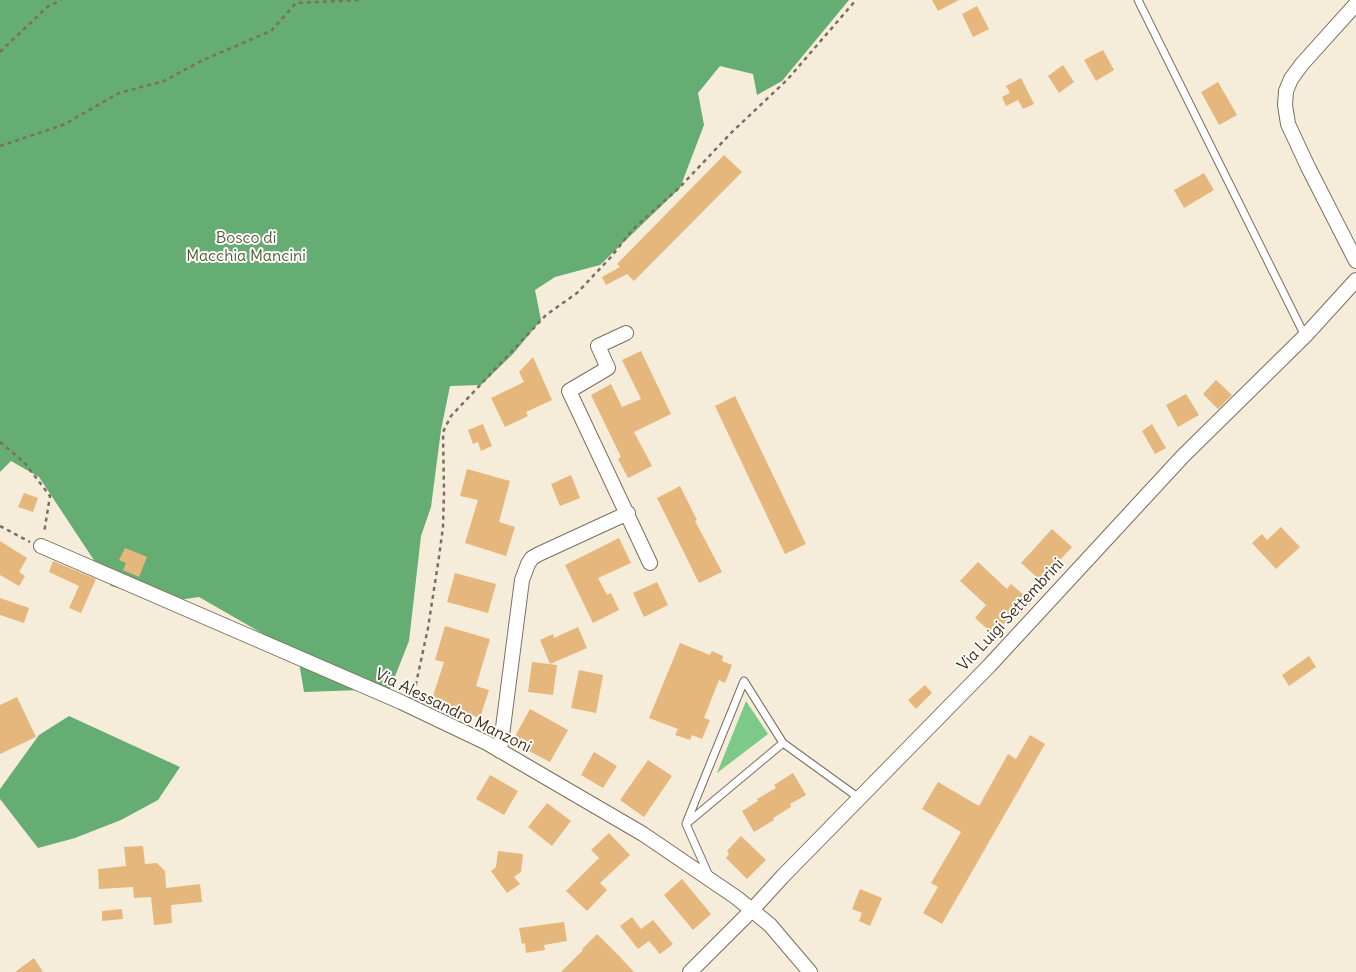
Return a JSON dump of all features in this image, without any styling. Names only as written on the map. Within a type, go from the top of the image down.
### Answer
[{"type":"street","points":[[1356,4],[1308,57],[1291,80],[1286,91],[1285,105],[1288,124],[1356,261]]},
{"type":"street","name":"Via Luigi Settembrini","points":[[690,972],[989,666],[1183,456],[1305,336],[1356,280]]},
{"type":"street","points":[[626,333],[598,346],[608,368],[569,391],[650,563]]},
{"type":"street","points":[[500,751],[522,580],[528,564],[532,558],[539,554],[628,513]]},
{"type":"street","name":"Via Alessandro Manzoni","points":[[42,546],[411,707],[500,751],[642,834],[710,879],[752,910],[778,934],[810,972]]},
{"type":"lane","points":[[1138,0],[1305,336]]},
{"type":"lane","points":[[710,879],[686,824],[744,681],[783,743],[858,798]]},
{"type":"lane","points":[[686,824],[783,743]]},
{"type":"path","points":[[0,52],[47,7],[61,0]]},
{"type":"path","points":[[0,146],[63,124],[119,93],[164,81],[203,60],[271,30],[296,3],[359,0]]},
{"type":"path","points":[[411,707],[428,628],[439,557],[444,492],[443,432],[451,416],[546,315],[577,293],[611,257],[633,229],[679,188],[732,132],[787,80],[856,0]]},
{"type":"path","points":[[0,442],[24,462],[50,496],[42,546],[17,536],[0,526]]},
{"type":"green space","name":"Bosco di Macchia Mancini","points":[[0,0],[849,0],[782,81],[757,95],[753,74],[720,66],[698,93],[704,125],[680,188],[600,265],[555,277],[535,290],[541,320],[513,354],[481,385],[450,386],[441,430],[431,507],[421,536],[409,641],[390,689],[304,692],[298,656],[199,597],[165,602],[111,586],[39,477],[11,461],[0,472]]},
{"type":"green space","points":[[746,701],[768,734],[717,773]]},
{"type":"green space","points":[[69,716],[180,767],[158,800],[121,820],[75,838],[38,848],[0,799],[0,789],[39,735]]},
{"type":"building","points":[[932,0],[959,0],[938,11]]},
{"type":"building","points":[[977,6],[989,29],[973,37],[962,14]]},
{"type":"building","points":[[1103,50],[1114,70],[1096,81],[1084,60]]},
{"type":"building","points":[[1063,65],[1074,82],[1059,93],[1048,76]]},
{"type":"building","points":[[1021,78],[1034,104],[1023,109],[1018,100],[1006,106],[1002,97],[1010,93],[1006,86]]},
{"type":"building","points":[[1218,82],[1237,115],[1219,125],[1201,92]]},
{"type":"building","points":[[724,155],[742,172],[634,281],[627,274],[606,285],[602,277],[620,267],[617,264]]},
{"type":"building","points":[[1204,173],[1214,190],[1184,208],[1174,190]]},
{"type":"building","points":[[641,351],[671,414],[634,432],[652,466],[628,478],[618,459],[621,457],[591,395],[611,384],[622,407],[641,399],[622,360]]},
{"type":"building","points":[[533,357],[552,400],[526,412],[528,416],[505,427],[491,398],[524,382],[519,372]]},
{"type":"building","points":[[1216,380],[1232,395],[1218,409],[1203,394]]},
{"type":"building","points":[[1186,394],[1199,415],[1178,427],[1166,405]]},
{"type":"building","points":[[735,396],[806,544],[785,554],[715,406]]},
{"type":"building","points":[[483,424],[492,446],[481,451],[478,442],[473,444],[468,430]]},
{"type":"building","points":[[1152,424],[1166,448],[1155,454],[1142,431]]},
{"type":"building","points":[[467,469],[510,481],[499,522],[515,527],[506,556],[465,543],[478,500],[460,496]]},
{"type":"building","points":[[571,475],[580,498],[560,506],[551,484]]},
{"type":"building","points":[[680,486],[697,520],[695,521],[722,572],[699,583],[657,498]]},
{"type":"building","points":[[24,493],[38,498],[33,512],[18,507]]},
{"type":"building","points":[[1281,527],[1300,547],[1276,569],[1252,543],[1262,534],[1267,540]]},
{"type":"building","points":[[1052,529],[1072,547],[1041,581],[1021,563]]},
{"type":"building","points":[[619,538],[631,563],[598,578],[607,595],[611,593],[619,610],[593,623],[565,565]]},
{"type":"building","points":[[0,541],[27,558],[19,572],[25,576],[19,586],[0,575]]},
{"type":"building","points":[[125,548],[147,557],[139,577],[123,570],[126,563],[119,560]]},
{"type":"building","points":[[53,561],[96,579],[81,613],[69,608],[79,586],[49,572]]},
{"type":"building","points":[[978,562],[1007,589],[1011,584],[1032,602],[1020,615],[1015,611],[994,635],[975,618],[986,605],[960,581]]},
{"type":"building","points":[[455,573],[496,584],[488,613],[447,602]]},
{"type":"building","points":[[657,582],[668,605],[644,617],[633,593]]},
{"type":"building","points":[[0,598],[29,608],[24,623],[0,615]]},
{"type":"building","points":[[445,626],[490,639],[476,686],[489,690],[480,718],[431,702],[444,662],[435,660]]},
{"type":"building","points":[[578,627],[587,648],[550,664],[540,640],[553,634],[554,638]]},
{"type":"building","points":[[680,643],[710,655],[712,651],[723,656],[722,661],[732,665],[725,683],[719,680],[704,718],[710,720],[702,739],[692,735],[690,740],[675,735],[678,729],[649,718]]},
{"type":"building","points":[[1309,656],[1316,667],[1289,686],[1282,675]]},
{"type":"building","points":[[532,662],[557,665],[553,695],[528,692]]},
{"type":"building","points":[[579,670],[603,675],[596,713],[571,708]]},
{"type":"building","points":[[925,685],[932,693],[916,709],[908,700]]},
{"type":"building","points":[[17,697],[36,737],[0,754],[0,705]]},
{"type":"building","points":[[530,709],[568,730],[550,762],[512,742]]},
{"type":"building","points":[[1030,735],[1045,744],[942,924],[923,913],[938,887],[931,883],[961,832],[922,809],[938,782],[979,806],[1008,754],[1016,759]]},
{"type":"building","points":[[594,752],[617,766],[603,788],[581,775]]},
{"type":"building","points":[[648,760],[672,776],[644,817],[620,800]]},
{"type":"building","points":[[793,773],[806,795],[790,804],[791,807],[754,832],[742,811],[758,801],[757,799],[776,788],[774,785]]},
{"type":"building","points":[[490,775],[518,791],[504,815],[476,799]]},
{"type":"building","points":[[547,803],[571,821],[552,846],[528,827]]},
{"type":"building","points":[[609,833],[630,855],[600,883],[607,890],[587,911],[566,891],[599,858],[591,850]]},
{"type":"building","points":[[741,836],[766,860],[747,879],[726,858],[729,854],[727,851]]},
{"type":"building","points":[[143,846],[145,864],[157,863],[165,871],[166,888],[200,884],[202,902],[171,905],[172,923],[154,925],[151,897],[134,898],[133,887],[99,889],[98,869],[126,866],[124,847]]},
{"type":"building","points":[[498,851],[523,854],[521,872],[514,877],[520,884],[507,893],[491,871],[496,867]]},
{"type":"building","points":[[682,879],[711,914],[693,930],[664,895]]},
{"type":"building","points":[[860,889],[882,898],[870,926],[859,921],[862,913],[852,909]]},
{"type":"building","points":[[122,909],[123,919],[102,921],[102,911]]},
{"type":"building","points":[[632,917],[641,929],[653,920],[673,944],[660,954],[649,941],[638,949],[620,926]]},
{"type":"building","points":[[564,922],[567,941],[544,945],[545,950],[526,953],[525,943],[522,944],[519,928]]},
{"type":"building","points":[[597,934],[620,957],[634,972],[561,972]]},
{"type":"building","points":[[34,958],[43,972],[15,972]]}]
